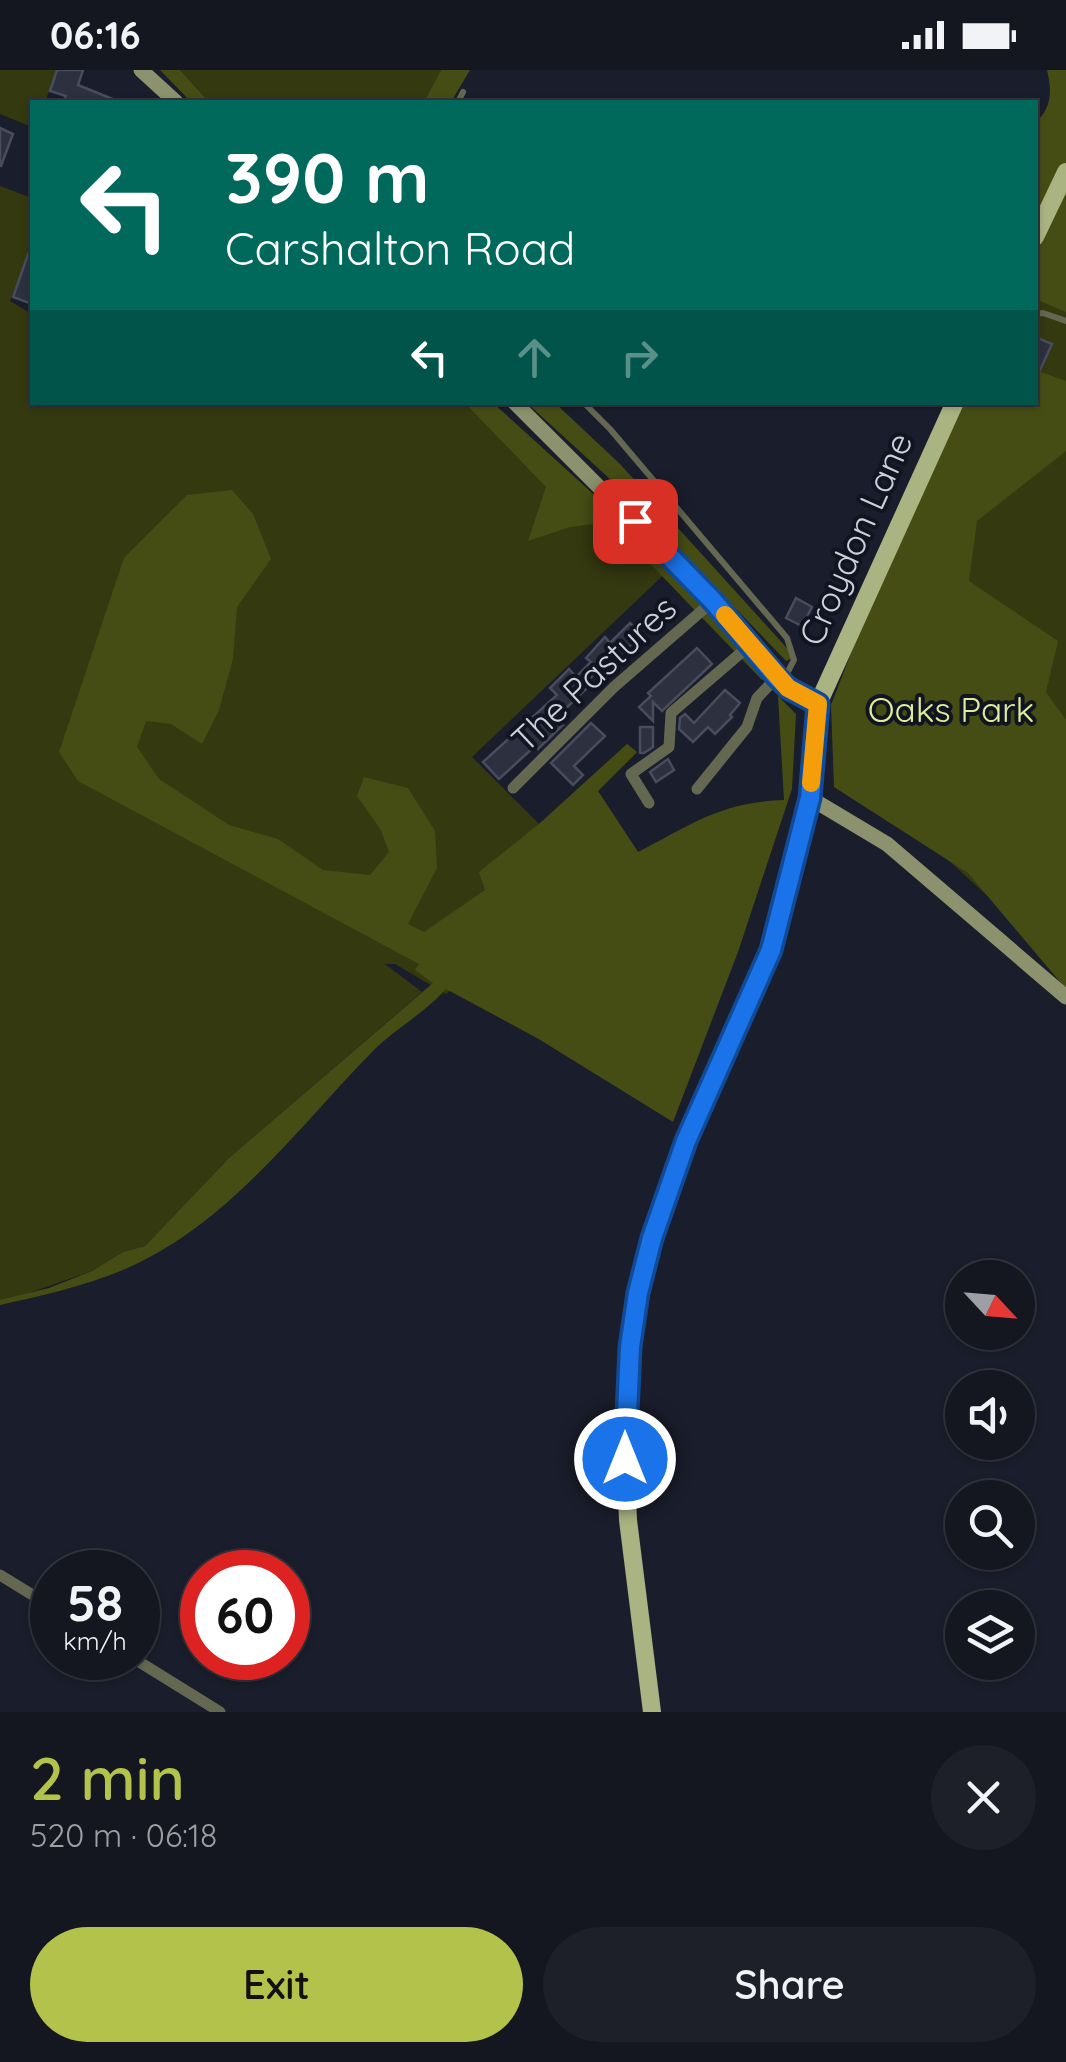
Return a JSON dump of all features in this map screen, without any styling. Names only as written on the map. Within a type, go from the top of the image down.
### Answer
[{"type":"main road","points":[[141,70],[174,100]]},
{"type":"main road","points":[[1038,231],[1066,172]]},
{"type":"main road","points":[[517,405],[713,601],[780,680],[818,704]]},
{"type":"main road","name":"Croydon Lane","points":[[652,1712],[628,1520],[624,1428],[638,1293],[669,1185],[771,950],[810,798],[818,704],[954,405]]},
{"type":"main road","points":[[810,798],[887,844],[1066,997]]},
{"type":"street","name":"The Pastures","points":[[513,788],[614,687],[713,601]]},
{"type":"street","points":[[649,803],[631,774],[668,747],[670,713],[750,645]]},
{"type":"street","points":[[697,789],[747,727],[757,698],[780,680]]},
{"type":"street","points":[[0,1575],[30,1594]]},
{"type":"street","points":[[160,1675],[220,1712]]},
{"type":"lane","points":[[459,100],[462,92]]},
{"type":"lane","points":[[1038,314],[1066,321]]},
{"type":"lane","points":[[585,405],[610,429],[787,638],[794,660],[780,680]]},
{"type":"green space","points":[[0,70],[57,70],[46,100],[30,100],[30,126],[0,114]]},
{"type":"green space","points":[[160,70],[180,70],[207,100],[189,100]]},
{"type":"green space","points":[[180,70],[441,70],[425,100],[207,100]]},
{"type":"green space","points":[[441,70],[470,70],[452,100],[425,100]]},
{"type":"green space","points":[[1047,70],[1066,70],[1066,312],[1038,300],[1038,119],[1045,111],[1050,85]]},
{"type":"green space","name":"Oaks Park","points":[[1066,172],[1066,968],[841,762],[1033,405],[1038,405],[1038,231]]},
{"type":"green space","points":[[0,186],[30,197],[30,248],[10,301],[30,313],[30,405],[494,405],[610,521],[672,567],[472,757],[539,824],[627,744],[637,752],[598,791],[638,852],[446,994],[395,964],[385,964],[422,992],[230,1157],[145,1246],[123,1252],[92,1271],[0,1303]]},
{"type":"green space","name":"Oaks Park","points":[[1038,371],[1066,381],[1066,451],[977,521],[969,581],[1058,641],[1046,692],[1066,720],[1066,989],[968,873],[834,787],[831,705],[916,485],[954,405],[1038,405]]},
{"type":"green space","points":[[467,405],[495,405],[501,410],[602,502],[770,675],[762,680],[610,522],[570,527],[528,541],[546,487]]},
{"type":"green space","points":[[529,405],[557,405],[620,464],[795,657],[786,661],[622,490]]},
{"type":"green space","points":[[232,490],[253,514],[271,559],[237,607],[233,659],[219,710],[202,744],[171,724],[146,721],[137,747],[159,779],[229,825],[278,839],[323,870],[370,875],[389,852],[381,830],[357,796],[364,777],[408,788],[435,831],[437,868],[408,924],[424,932],[485,890],[479,872],[627,744],[637,752],[598,791],[638,852],[724,810],[784,800],[778,696],[796,714],[792,789],[738,952],[673,1122],[537,1038],[446,989],[380,1044],[261,1171],[200,1224],[167,1247],[116,1273],[0,1305],[0,1300],[49,1288],[92,1271],[123,1252],[145,1246],[230,1157],[433,983],[415,970],[419,964],[78,781],[59,752],[124,558],[187,495]]},
{"type":"building","points":[[57,70],[83,70],[78,85],[115,100],[64,100],[66,96],[50,91]]},
{"type":"building","points":[[0,128],[13,134],[1,166],[0,166]]},
{"type":"building","points":[[30,249],[30,303],[13,297]]},
{"type":"building","points":[[1038,338],[1052,344],[1038,374]]},
{"type":"building","points":[[796,598],[812,607],[802,626],[786,618]]},
{"type":"building","points":[[630,623],[641,634],[619,657],[614,652],[587,682],[590,685],[556,718],[563,725],[499,779],[483,762],[557,695],[550,688],[569,669],[576,677],[591,662],[586,658],[605,637],[610,643]]},
{"type":"building","points":[[697,648],[712,664],[662,711],[653,702],[653,721],[639,707],[651,696],[648,693]]},
{"type":"building","points":[[725,690],[740,703],[732,717],[715,734],[708,727],[693,742],[679,729],[680,718],[685,714],[694,723]]},
{"type":"building","points":[[591,723],[605,736],[574,766],[583,775],[573,785],[551,763]]},
{"type":"building","points":[[640,727],[653,727],[653,747],[644,753],[640,753]]},
{"type":"building","points":[[668,759],[674,770],[656,782],[650,772]]},
{"type":"slow traffic","points":[[725,615],[788,688],[818,704],[811,783]]},
{"type":"route","points":[[625,1459],[630,1347],[652,1238],[686,1141],[771,950],[810,798],[818,704],[788,688],[713,601],[635,521]]}]
